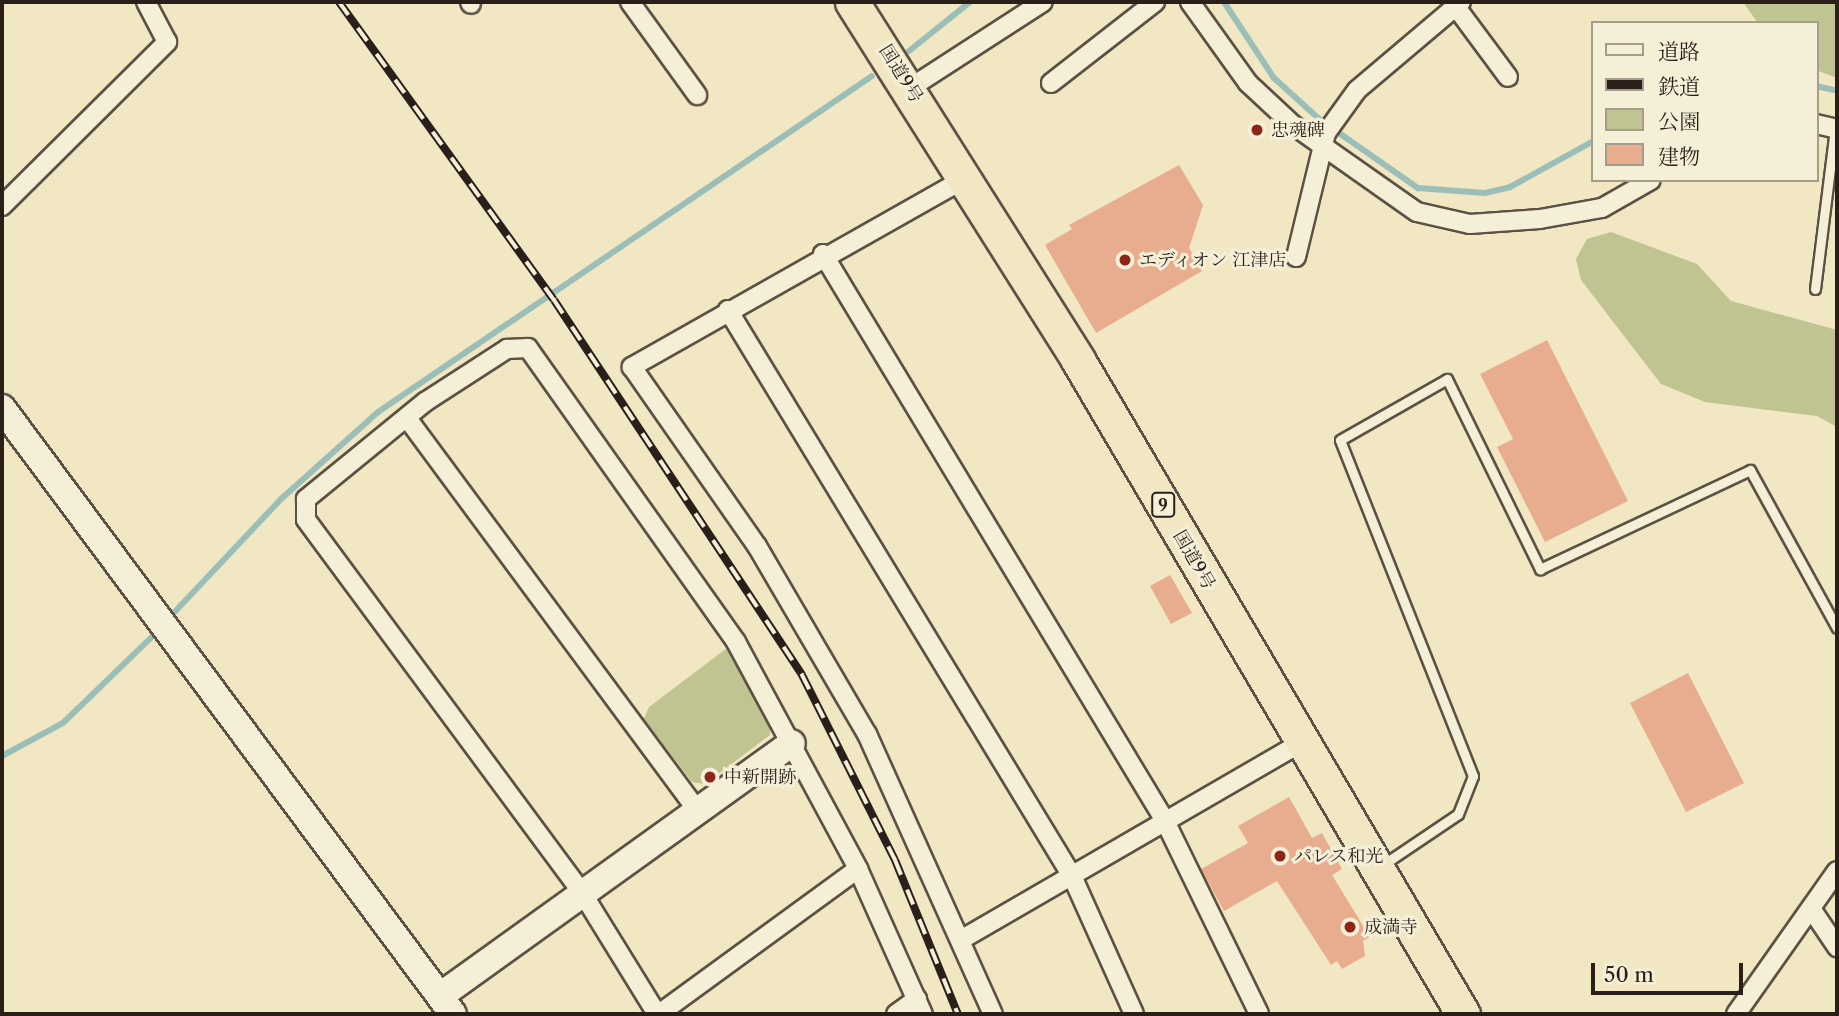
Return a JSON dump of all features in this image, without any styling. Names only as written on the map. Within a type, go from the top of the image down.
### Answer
[{"type":"highway","name":"国道9号","points":[[852,2],[910,88],[1078,360],[1300,743],[1463,1014]]},
{"type":"street","points":[[2,206],[167,42],[146,2]]},
{"type":"street","points":[[631,2],[697,95]]},
{"type":"street","points":[[910,88],[1043,2]]},
{"type":"street","points":[[1051,83],[1155,2]]},
{"type":"street","points":[[1190,2],[1248,83],[1327,133],[1417,212],[1470,224],[1602,208],[1648,182]]},
{"type":"street","points":[[1296,257],[1327,133],[1357,90],[1459,4],[1508,77]]},
{"type":"street","points":[[1818,124],[1837,126]]},
{"type":"street","points":[[964,179],[823,254],[632,367],[757,546],[861,723],[964,938],[993,1014]]},
{"type":"street","points":[[823,254],[1164,819],[1259,1014]]},
{"type":"street","points":[[728,310],[1072,876],[1134,1014]]},
{"type":"street","points":[[858,869],[658,1014],[583,894],[306,519],[306,499],[407,418],[507,349],[528,348],[736,642],[792,743],[858,869],[920,1007],[896,1014]]},
{"type":"street","points":[[5,418],[447,1005],[583,894],[792,743]]},
{"type":"street","points":[[407,418],[698,811]]},
{"type":"street","points":[[964,938],[1164,819],[1300,743]]},
{"type":"street","points":[[1736,1014],[1837,871]]},
{"type":"street","points":[[1812,910],[1837,947]]},
{"type":"lane","points":[[1815,289],[1837,126]]},
{"type":"lane","points":[[1376,869],[1458,814],[1473,776],[1340,440],[1447,379],[1539,569],[1750,470],[1837,628]]},
{"type":"green space","points":[[1743,2],[1837,2],[1837,78],[1818,71],[1818,21],[1757,21]]},
{"type":"green space","points":[[1611,232],[1697,264],[1731,301],[1837,330],[1837,427],[1817,416],[1705,402],[1661,384],[1581,280],[1576,259],[1587,239]]},
{"type":"green space","points":[[727,648],[771,720],[770,735],[705,784],[692,782],[644,719],[649,707]]},
{"type":"building","name":"エディオン 江津店","points":[[1179,165],[1203,205],[1189,248],[1202,271],[1096,333],[1045,245],[1072,229],[1069,225]]},
{"type":"building","points":[[1547,340],[1628,501],[1545,542],[1497,447],[1513,439],[1480,374]]},
{"type":"building","points":[[1170,575],[1192,613],[1171,624],[1150,586]]},
{"type":"building","points":[[1688,673],[1744,783],[1686,812],[1630,703]]},
{"type":"building","name":"パレス和光","points":[[1289,797],[1312,838],[1322,833],[1342,869],[1332,875],[1370,937],[1363,941],[1365,956],[1342,969],[1337,961],[1331,965],[1277,881],[1224,911],[1201,869],[1248,843],[1238,826]]},
{"type":"waterway","points":[[909,51],[970,2]]},
{"type":"waterway","points":[[1224,2],[1274,78],[1319,119],[1418,188],[1485,193],[1510,187],[1590,143]]},
{"type":"waterway","points":[[167,620],[281,499],[378,412],[872,76]]},
{"type":"waterway","points":[[1818,86],[1837,91]]},
{"type":"waterway","points":[[2,756],[63,723],[158,631]]},
{"type":"railway","points":[[339,2],[554,300],[802,675],[895,860],[958,1014]]},
{"type":"place","name":"忠魂碑","points":[[1257,130]]},
{"type":"place","name":"エディオン 江津店","points":[[1125,260]]},
{"type":"place","name":"中新開跡","points":[[710,777]]},
{"type":"place","name":"パレス和光","points":[[1280,856]]},
{"type":"place","name":"成満寺","points":[[1350,927]]}]
